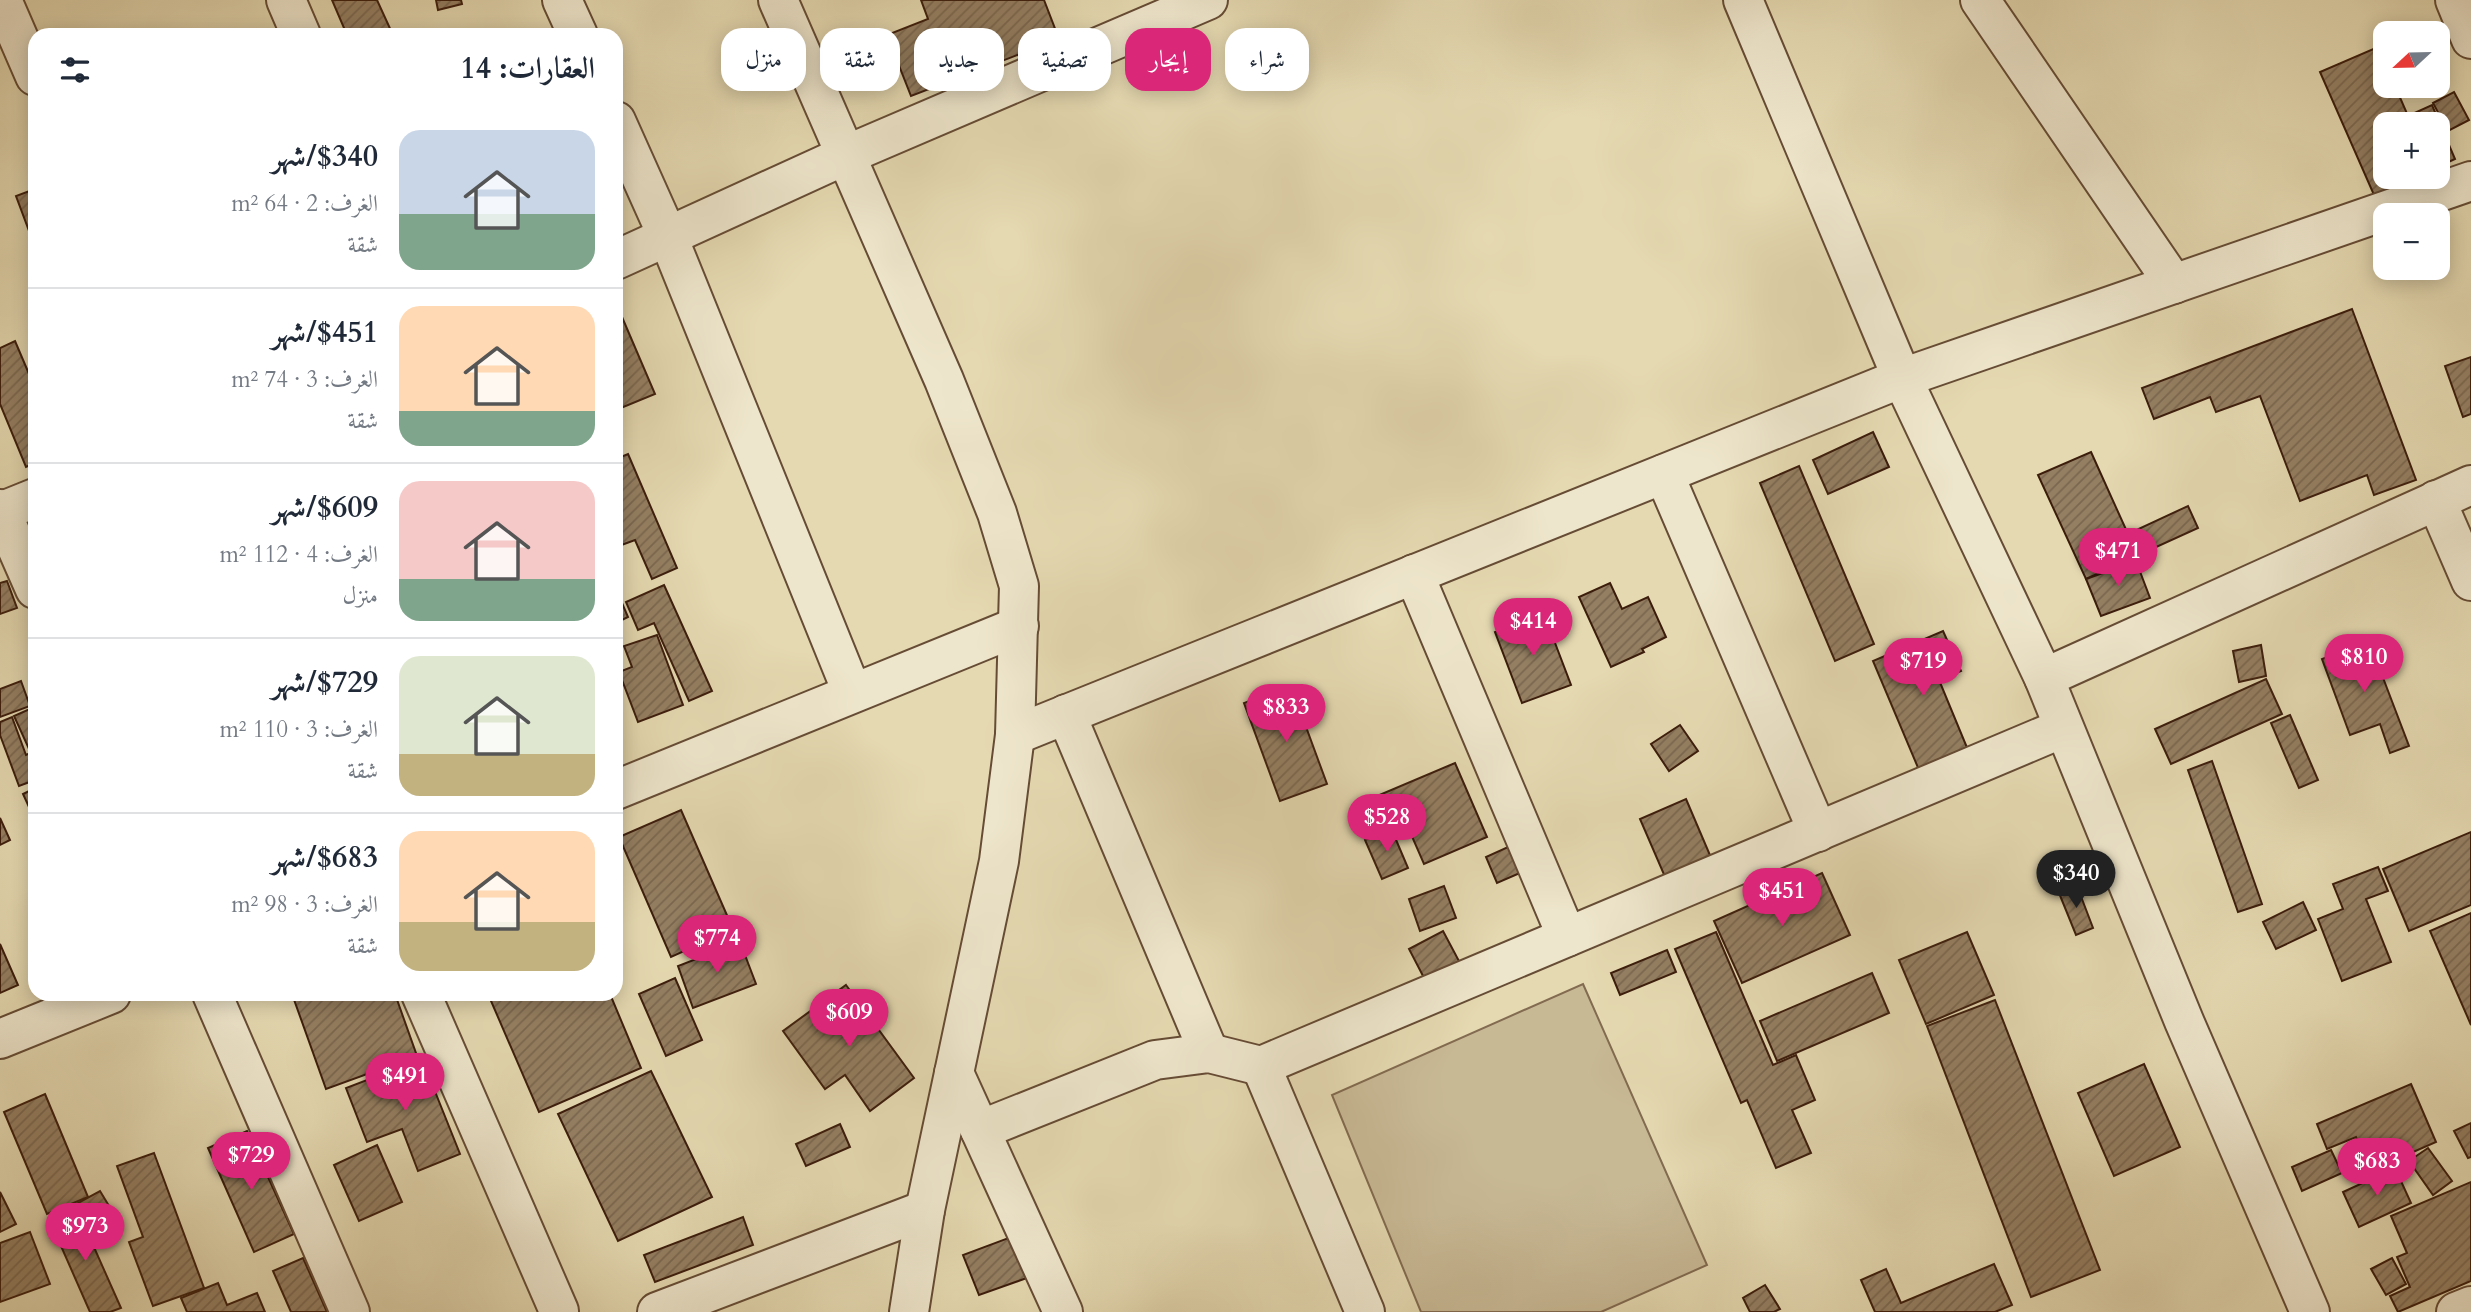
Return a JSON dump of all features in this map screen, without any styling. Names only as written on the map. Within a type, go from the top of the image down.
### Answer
[{"type":"street","points":[[2,0],[28,60]]},
{"type":"street","points":[[286,0],[298,28]]},
{"type":"street","points":[[562,0],[575,28]]},
{"type":"street","points":[[778,0],[997,513],[1019,586],[1015,734],[999,861],[925,1209],[909,1312]]},
{"type":"street","points":[[623,257],[846,155],[1208,0]]},
{"type":"street","points":[[1743,0],[1902,378],[2044,678],[2184,1021],[2310,1312]]},
{"type":"street","points":[[1980,0],[2174,284]]},
{"type":"street","points":[[2455,0],[2471,39]]},
{"type":"street","points":[[623,137],[668,237],[852,692]]},
{"type":"street","points":[[1015,734],[1902,378],[2471,181]]},
{"type":"street","points":[[1664,474],[1818,832]]},
{"type":"street","points":[[2044,678],[2471,485]]},
{"type":"street","points":[[2436,500],[2471,581]]},
{"type":"street","points":[[28,501],[0,511],[28,573]]},
{"type":"street","points":[[1414,574],[1567,937]]},
{"type":"street","points":[[623,787],[1019,626]]},
{"type":"street","points":[[1066,714],[1209,1053]]},
{"type":"street","points":[[980,1130],[1155,1060],[1209,1053],[1261,1066],[2063,728]]},
{"type":"street","points":[[0,1040],[94,1001]]},
{"type":"street","points":[[215,1001],[350,1312]]},
{"type":"street","points":[[424,1001],[559,1312]]},
{"type":"street","points":[[1261,1066],[1365,1312]]},
{"type":"street","points":[[954,1073],[1063,1312]]},
{"type":"street","points":[[657,1312],[925,1209]]},
{"type":"street","points":[[2456,1312],[2471,1306]]},
{"type":"shaded area","points":[[1583,984],[1707,1265],[1601,1312],[1421,1312],[1332,1095]]},
{"type":"building","points":[[332,0],[377,0],[390,28],[344,28]]},
{"type":"building","points":[[436,0],[461,0],[462,4],[438,10]]},
{"type":"building","points":[[921,0],[1044,0],[1055,28],[1018,28],[1018,55],[1004,60],[1004,28],[914,28],[914,91],[924,91],[911,96],[900,68],[900,30],[928,19]]},
{"type":"building","points":[[2373,49],[2373,98],[2400,98],[2406,112],[2373,112],[2373,189],[2388,189],[2374,195],[2320,72]]},
{"type":"building","points":[[2454,92],[2469,120],[2450,130],[2450,112],[2438,112],[2433,103],[2443,98],[2450,98],[2450,94]]},
{"type":"building","points":[[2432,105],[2435,112],[2417,112]]},
{"type":"building","points":[[2450,147],[2455,159],[2450,161]]},
{"type":"building","points":[[28,192],[28,228],[16,196]]},
{"type":"building","points":[[2352,309],[2416,480],[2374,495],[2367,475],[2300,501],[2260,396],[2216,412],[2210,397],[2154,419],[2142,388]]},
{"type":"building","points":[[623,319],[655,394],[623,407]]},
{"type":"building","points":[[15,341],[28,372],[26,467],[0,404],[0,348]]},
{"type":"building","points":[[2471,357],[2471,414],[2463,417],[2445,366]]},
{"type":"building","points":[[1873,432],[1889,467],[1828,494],[1813,460]]},
{"type":"building","points":[[2091,452],[2128,534],[2188,506],[2198,528],[2086,579],[2038,475]]},
{"type":"building","points":[[628,454],[677,568],[652,579],[635,540],[623,544],[623,456]]},
{"type":"building","points":[[1799,466],[1874,644],[1835,661],[1760,483]]},
{"type":"building","points":[[2136,561],[2150,598],[2101,616],[2086,579]]},
{"type":"building","points":[[7,581],[17,608],[0,614],[0,583]]},
{"type":"building","points":[[1610,583],[1622,609],[1648,597],[1666,637],[1642,649],[1644,652],[1611,667],[1579,597]]},
{"type":"building","points":[[664,585],[712,691],[689,701],[654,623],[638,630],[626,602]]},
{"type":"building","points":[[623,605],[628,617],[623,620]]},
{"type":"building","points":[[1544,614],[1571,685],[1522,703],[1495,632]]},
{"type":"building","points":[[1943,631],[1961,671],[1939,680],[1968,750],[1919,770],[1873,661]]},
{"type":"building","points":[[657,635],[683,705],[638,722],[623,683],[623,670],[632,667],[624,646]]},
{"type":"building","points":[[2369,641],[2409,746],[2390,753],[2380,724],[2350,735],[2322,659]]},
{"type":"building","points":[[2261,645],[2266,676],[2239,682],[2233,651]]},
{"type":"building","points":[[2266,679],[2282,714],[2171,764],[2155,729]]},
{"type":"building","points":[[21,681],[28,707],[0,717],[0,689]]},
{"type":"building","points":[[1291,686],[1327,784],[1280,801],[1244,703]]},
{"type":"building","points":[[28,710],[28,747],[14,716]]},
{"type":"building","points":[[2290,715],[2318,780],[2299,788],[2271,723]]},
{"type":"building","points":[[12,717],[26,755],[28,754],[28,783],[19,786],[0,735],[0,722]]},
{"type":"building","points":[[1680,725],[1698,751],[1669,771],[1651,744]]},
{"type":"building","points":[[2212,761],[2262,904],[2238,912],[2188,770]]},
{"type":"building","points":[[1455,763],[1487,837],[1424,864],[1404,818],[1390,825],[1377,796]]},
{"type":"building","points":[[28,792],[28,805],[23,794]]},
{"type":"building","points":[[1686,799],[1718,874],[1672,893],[1640,819]]},
{"type":"building","points":[[681,810],[733,929],[671,957],[623,846],[623,835]]},
{"type":"building","points":[[0,818],[10,840],[0,845]]},
{"type":"building","points":[[1391,828],[1408,868],[1382,879],[1365,840]]},
{"type":"building","points":[[2471,832],[2471,905],[2409,931],[2383,869]]},
{"type":"building","points":[[1508,847],[1520,873],[1497,883],[1486,857]]},
{"type":"building","points":[[2378,867],[2388,891],[2366,899],[2391,962],[2342,981],[2318,919],[2343,909],[2333,884]]},
{"type":"building","points":[[1822,873],[1850,935],[1742,983],[1714,921]]},
{"type":"building","points":[[1444,886],[1456,918],[1420,931],[1409,899]]},
{"type":"building","points":[[2077,886],[2093,928],[2076,935],[2059,893]]},
{"type":"building","points":[[2303,902],[2316,930],[2276,949],[2263,922]]},
{"type":"building","points":[[2471,913],[2471,1025],[2430,931]]},
{"type":"building","points":[[1443,931],[1468,978],[1434,997],[1409,949]]},
{"type":"building","points":[[1716,932],[1773,1065],[1796,1055],[1815,1100],[1792,1110],[1811,1153],[1776,1168],[1747,1100],[1741,1103],[1675,949]]},
{"type":"building","points":[[1967,932],[1994,995],[1926,1024],[1899,960]]},
{"type":"building","points":[[740,942],[756,984],[693,1008],[678,966]]},
{"type":"building","points":[[0,944],[18,985],[0,993]]},
{"type":"building","points":[[1667,950],[1676,972],[1620,995],[1611,973]]},
{"type":"building","points":[[1872,973],[1889,1013],[1777,1061],[1760,1021]]},
{"type":"building","points":[[675,978],[702,1040],[666,1056],[639,994]]},
{"type":"building","points":[[846,985],[914,1078],[870,1111],[845,1075],[825,1089],[783,1031]]},
{"type":"building","points":[[1995,1000],[2100,1270],[2031,1297],[1927,1026]]},
{"type":"building","points":[[295,1001],[397,1001],[417,1056],[326,1089]]},
{"type":"building","points":[[491,1001],[613,1001],[641,1068],[539,1112]]},
{"type":"building","points":[[422,1059],[460,1154],[418,1171],[402,1129],[367,1142],[346,1088]]},
{"type":"building","points":[[2144,1064],[2180,1147],[2114,1176],[2078,1093]]},
{"type":"building","points":[[651,1071],[712,1197],[618,1241],[558,1114]]},
{"type":"building","points":[[2411,1084],[2436,1142],[2370,1171],[2356,1137],[2327,1149],[2317,1124]]},
{"type":"building","points":[[45,1094],[88,1197],[47,1214],[4,1112]]},
{"type":"building","points":[[2471,1123],[2471,1157],[2468,1158],[2454,1131]]},
{"type":"building","points":[[840,1124],[850,1147],[806,1166],[796,1144]]},
{"type":"building","points":[[247,1131],[294,1234],[254,1252],[208,1148]]},
{"type":"building","points":[[377,1145],[402,1202],[359,1221],[334,1165]]},
{"type":"building","points":[[2428,1148],[2452,1181],[2433,1195],[2409,1161]]},
{"type":"building","points":[[2331,1150],[2342,1173],[2302,1191],[2292,1167]]},
{"type":"building","points":[[154,1153],[204,1288],[153,1306],[129,1242],[143,1237],[117,1166]]},
{"type":"building","points":[[2395,1168],[2411,1203],[2359,1227],[2343,1192]]},
{"type":"building","points":[[2471,1182],[2471,1281],[2398,1312],[2390,1296],[2410,1287],[2397,1257],[2407,1253],[2391,1216]]},
{"type":"building","points":[[100,1191],[112,1211],[89,1225],[76,1204]]},
{"type":"building","points":[[0,1192],[16,1224],[0,1232]]},
{"type":"building","points":[[77,1209],[121,1308],[110,1312],[90,1312],[50,1221]]},
{"type":"building","points":[[743,1217],[753,1245],[655,1282],[644,1255]]},
{"type":"building","points":[[30,1232],[50,1284],[0,1302],[0,1243]]},
{"type":"building","points":[[1022,1233],[1038,1274],[979,1295],[963,1255]]},
{"type":"building","points":[[303,1258],[327,1312],[291,1312],[273,1271]]},
{"type":"building","points":[[2392,1258],[2406,1284],[2386,1295],[2371,1269]]},
{"type":"building","points":[[1994,1264],[2012,1305],[1995,1312],[1875,1312],[1861,1280],[1886,1269],[1901,1303]]},
{"type":"building","points":[[218,1283],[227,1305],[257,1293],[265,1312],[187,1312],[181,1298]]},
{"type":"building","points":[[1765,1285],[1780,1309],[1774,1312],[1750,1312],[1743,1298]]}]
